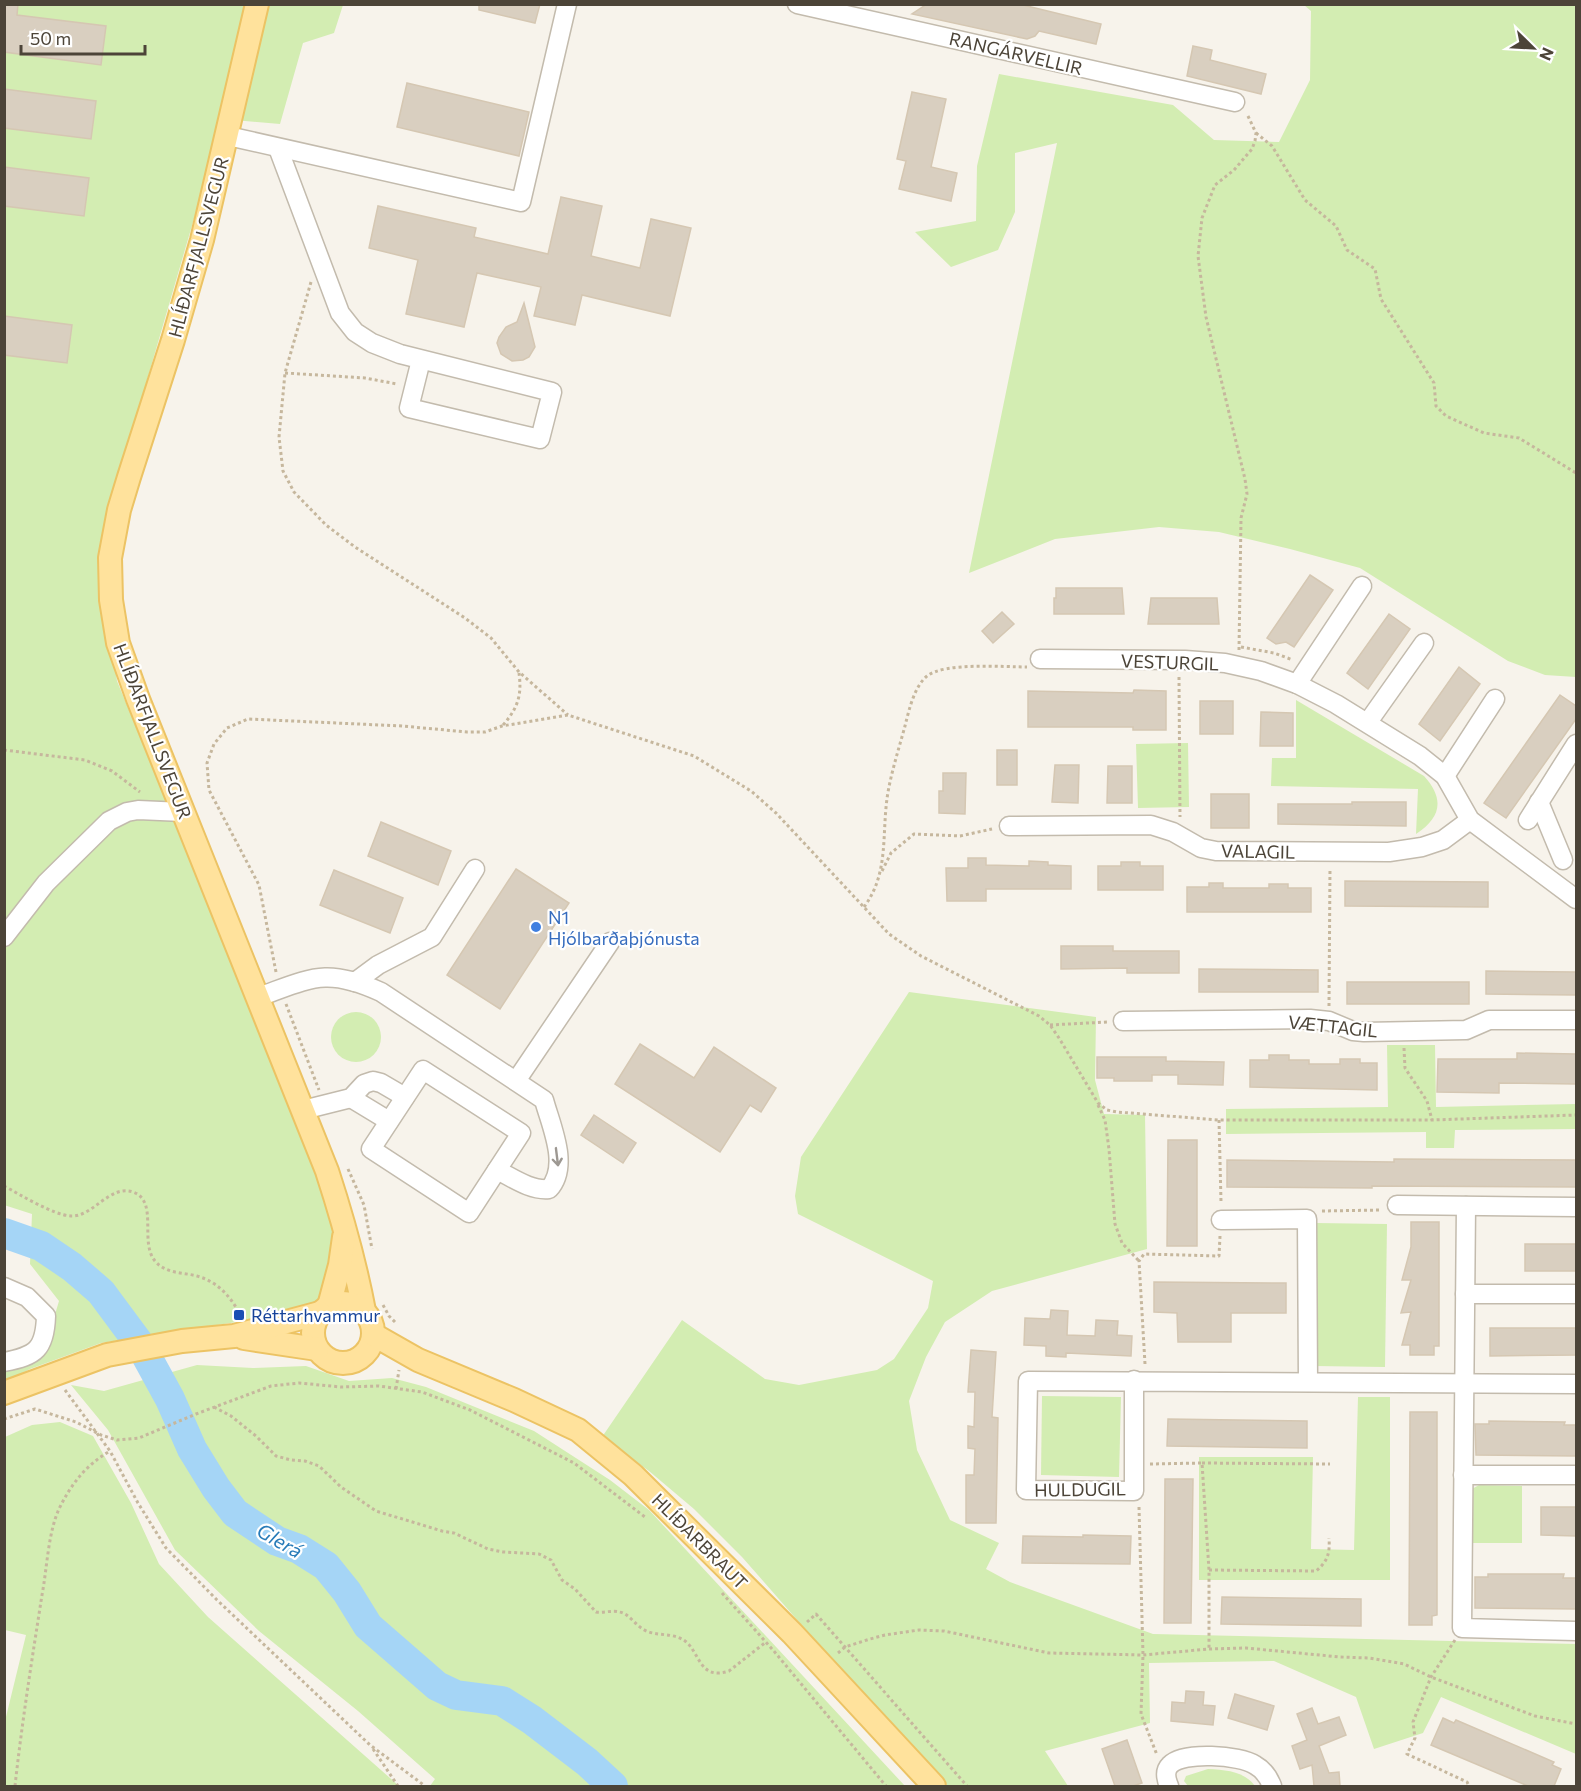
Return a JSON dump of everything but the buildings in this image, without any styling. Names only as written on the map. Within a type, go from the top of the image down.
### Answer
[{"type":"main road","name":"HLÍÐARFJALLSVEGUR","points":[[257,4],[202,240],[120,510],[110,558],[111,600],[118,643],[176,811],[258,998],[314,1108],[327,1171],[355,1263],[364,1311]]},
{"type":"main road","name":"HLÍÐARFJALLSVEGUR","points":[[325,1309],[340,1265],[344,1233]]},
{"type":"main road","name":"HLÍÐARBRAUT","points":[[4,1393],[107,1355],[182,1341],[347,1303],[364,1311]]},
{"type":"main road","points":[[317,1348],[313,1330],[315,1321],[325,1309]]},
{"type":"main road","points":[[364,1311],[373,1326],[369,1344]]},
{"type":"main road","name":"HLÍÐARBRAUT","points":[[238,1327],[317,1348],[331,1360],[339,1363],[357,1360],[369,1344],[418,1360],[514,1400],[578,1430],[633,1474],[792,1633],[934,1786]]},
{"type":"street","points":[[228,136],[521,202],[567,4]]},
{"type":"street","name":"RANGÁRVELLIR","points":[[797,4],[1235,102]]},
{"type":"street","points":[[278,148],[340,314],[355,332],[372,343],[421,360],[552,392],[540,440],[409,408],[421,360]]},
{"type":"street","points":[[1297,684],[1362,586]]},
{"type":"street","points":[[1368,722],[1424,642]]},
{"type":"street","name":"VESTURGIL","points":[[1040,659],[1179,660],[1226,663],[1261,671],[1297,684],[1368,722],[1420,756],[1445,776],[1470,820],[1576,899]]},
{"type":"street","points":[[1445,776],[1495,699]]},
{"type":"street","points":[[1528,819],[1576,744]]},
{"type":"street","points":[[1539,802],[1570,856],[1547,878]]},
{"type":"street","points":[[4,938],[46,883],[109,821],[127,812],[138,810],[176,811]]},
{"type":"street","name":"VALAGIL","points":[[1009,826],[1137,824],[1163,828],[1201,848],[1216,851],[1389,852],[1422,847],[1443,840],[1470,820]]},
{"type":"street","points":[[356,982],[378,965],[432,937],[475,869]]},
{"type":"street","points":[[516,1081],[610,942]]},
{"type":"street","points":[[258,998],[313,977],[329,976],[356,982],[381,992],[544,1100],[559,1157],[559,1174],[555,1182],[549,1189],[542,1189],[497,1170]]},
{"type":"street","name":"VÆTTAGIL","points":[[1123,1021],[1310,1019],[1329,1021],[1353,1031],[1404,1031],[1466,1030],[1490,1020],[1576,1020]]},
{"type":"street","points":[[423,1070],[521,1133],[469,1213],[371,1149],[405,1097],[423,1070]]},
{"type":"street","points":[[314,1108],[351,1098],[364,1084],[373,1081],[405,1097]]},
{"type":"street","points":[[351,1098],[389,1121]]},
{"type":"street","points":[[1397,1205],[1576,1207]]},
{"type":"street","points":[[1466,1206],[1462,1628],[1576,1631]]},
{"type":"street","points":[[1221,1220],[1307,1219],[1308,1382]]},
{"type":"street","points":[[4,1287],[27,1297],[46,1316],[45,1332],[39,1348],[24,1359],[4,1362]]},
{"type":"street","points":[[1465,1294],[1576,1294]]},
{"type":"street","name":"HULDUGIL","points":[[1140,1381],[1138,1500],[1026,1490],[1028,1381],[1140,1381],[1576,1384]]},
{"type":"street","points":[[1463,1475],[1576,1475]]},
{"type":"street","points":[[1167,1781],[1168,1766],[1176,1760],[1213,1756],[1246,1760],[1257,1765],[1266,1774],[1272,1786]]},
{"type":"path","points":[[1235,102],[1247,114],[1256,133],[1272,146],[1305,200],[1336,226],[1347,250],[1375,269],[1381,298],[1434,383],[1436,406],[1446,416],[1484,433],[1519,438],[1576,473]]},
{"type":"path","points":[[1239,666],[1241,518],[1247,494],[1206,317],[1198,255],[1202,218],[1215,184],[1234,170],[1248,154],[1255,141],[1256,133]]},
{"type":"path","points":[[311,280],[285,373],[279,437],[283,471],[294,492],[326,525],[355,547],[465,618],[490,638],[519,672],[568,715],[694,756],[721,771],[751,791],[776,813],[888,934],[921,956],[1039,1016],[1050,1025],[1098,1103],[1105,1120],[1115,1224],[1122,1243],[1139,1261]]},
{"type":"path","points":[[285,373],[365,378],[414,388]]},
{"type":"path","points":[[880,876],[888,792],[907,716],[915,693],[928,675],[960,665],[1030,667],[1040,659]]},
{"type":"path","points":[[1179,660],[1180,836]]},
{"type":"path","points":[[502,726],[516,708],[521,689],[519,672]]},
{"type":"path","points":[[314,1108],[290,1011],[279,990],[259,885],[209,790],[207,763],[214,744],[227,728],[248,719],[485,732],[502,726],[568,715]]},
{"type":"path","points":[[4,750],[85,760],[112,771],[176,811]]},
{"type":"path","points":[[863,907],[874,893],[891,853],[914,834],[960,836],[1009,826]]},
{"type":"path","points":[[1329,1021],[1330,852]]},
{"type":"path","points":[[1050,1025],[1123,1021]]},
{"type":"path","points":[[1404,1031],[1405,1068],[1427,1101],[1432,1120]]},
{"type":"path","points":[[1098,1103],[1107,1110],[1117,1112],[1220,1120],[1432,1120],[1576,1115]]},
{"type":"path","points":[[1140,1381],[1139,1261],[1144,1254],[1219,1256],[1220,1120]]},
{"type":"path","points":[[347,1166],[364,1205],[373,1257]]},
{"type":"path","points":[[4,1186],[47,1209],[72,1216],[92,1209],[120,1191],[133,1192],[138,1195],[146,1204],[148,1244],[157,1263],[171,1272],[200,1276],[222,1288],[234,1302],[238,1327]]},
{"type":"path","points":[[53,1374],[110,1451],[166,1548],[217,1600],[370,1745],[425,1786]]},
{"type":"path","points":[[4,1419],[35,1409],[76,1422],[117,1440],[139,1438],[271,1386],[299,1383],[342,1388],[379,1386],[422,1392],[470,1410],[574,1463],[649,1520]]},
{"type":"path","points":[[214,1407],[231,1416],[276,1456],[319,1466],[341,1487],[376,1511],[442,1532],[454,1533],[503,1552],[539,1554],[550,1560],[562,1580],[575,1589],[596,1612],[619,1611],[629,1616],[636,1626],[650,1632],[676,1636],[687,1642],[698,1661],[714,1673],[729,1671],[766,1642]]},
{"type":"path","points":[[15,1786],[51,1540],[58,1511],[77,1478],[94,1460],[110,1451]]},
{"type":"path","points":[[1202,1463],[1209,1570],[1209,1648]]},
{"type":"path","points":[[1144,1464],[1330,1464]]},
{"type":"path","points":[[1138,1500],[1143,1655],[1141,1714],[1167,1781]]},
{"type":"path","points":[[1209,1570],[1316,1571],[1330,1553],[1329,1538]]},
{"type":"path","points":[[719,1590],[766,1642],[886,1786]]},
{"type":"path","points":[[809,1620],[816,1614],[967,1786]]},
{"type":"path","points":[[1462,1628],[1431,1677],[1413,1722],[1416,1738],[1407,1754],[1467,1782],[1469,1786]]},
{"type":"path","points":[[838,1653],[844,1647],[885,1635],[919,1630],[935,1631],[1049,1653],[1143,1655],[1209,1648],[1246,1648],[1369,1658],[1404,1664],[1431,1677],[1535,1716],[1576,1724]]},
{"type":"path","points":[[370,1745],[398,1786]]},
{"type":"green space","points":[[5,5],[343,5],[334,33],[303,43],[280,124],[223,119],[113,497],[101,565],[117,681],[329,1197],[337,1236],[318,1304],[289,1314],[101,1343],[30,1369],[5,1382],[5,1359],[48,1338],[59,1301],[30,1264],[32,1214],[4,1205]]},
{"type":"green space","points":[[1304,5],[1576,5],[1576,677],[1545,675],[1508,661],[1360,568],[1219,532],[1159,527],[1055,539],[969,573],[1057,143],[1015,153],[1015,212],[998,250],[951,267],[915,232],[976,221],[977,166],[999,74],[1173,105],[1214,140],[1279,142],[1310,80],[1311,11]]},
{"type":"green space","points":[[1296,700],[1424,776],[1431,784],[1437,800],[1435,815],[1431,821],[1416,834],[1418,789],[1271,786],[1272,758],[1296,758]]},
{"type":"green space","points":[[1188,743],[1189,807],[1138,808],[1136,744]]},
{"type":"green space","points":[[909,992],[1096,1017],[1095,1080],[1104,1114],[1145,1115],[1147,1249],[992,1291],[945,1322],[926,1357],[909,1401],[917,1450],[950,1520],[999,1543],[986,1569],[1010,1582],[1153,1634],[1576,1644],[1576,1754],[1441,1697],[1423,1733],[1374,1749],[1356,1697],[1274,1661],[1149,1663],[1150,1723],[1045,1751],[1068,1786],[948,1786],[876,1710],[742,1557],[694,1509],[649,1471],[602,1437],[682,1320],[765,1379],[799,1385],[877,1370],[894,1359],[928,1308],[933,1281],[798,1214],[795,1196],[801,1157]]},
{"type":"green space","points":[[351,1012],[361,1012],[374,1019],[381,1032],[381,1042],[374,1055],[361,1062],[351,1062],[342,1058],[335,1051],[331,1042],[331,1032],[335,1023],[342,1016]]},
{"type":"green space","points":[[1387,1045],[1435,1045],[1436,1107],[1576,1104],[1576,1129],[1455,1130],[1454,1148],[1426,1148],[1426,1132],[1226,1134],[1226,1109],[1388,1107]]},
{"type":"green space","points":[[1316,1223],[1387,1224],[1385,1367],[1314,1366]]},
{"type":"green space","points":[[197,1365],[253,1368],[306,1366],[349,1381],[392,1378],[426,1387],[534,1431],[610,1480],[649,1510],[905,1786],[430,1786],[435,1779],[358,1711],[259,1631],[175,1550],[108,1430],[71,1385],[104,1391]]},
{"type":"green space","points":[[1042,1396],[1121,1397],[1119,1477],[1041,1475]]},
{"type":"green space","points":[[1358,1397],[1390,1397],[1390,1580],[1199,1580],[1199,1457],[1313,1457],[1311,1549],[1354,1550]]},
{"type":"green space","points":[[60,1422],[93,1436],[131,1503],[159,1564],[208,1617],[399,1786],[5,1786],[5,1721],[26,1635],[5,1630],[5,1437],[32,1425]]},
{"type":"green space","points":[[1479,1485],[1522,1486],[1522,1543],[1467,1543],[1472,1489]]},
{"type":"green space","points":[[1208,1769],[1240,1774],[1255,1786],[1188,1786],[1184,1781],[1186,1776]]},
{"type":"waterway","name":"Glerá","points":[[4,1233],[41,1246],[72,1267],[101,1292],[141,1346],[170,1399],[192,1449],[216,1488],[235,1513],[277,1541],[299,1549],[326,1566],[347,1592],[368,1626],[437,1686],[456,1695],[502,1701],[532,1720],[587,1762],[613,1786]]},
{"type":"place","name":"N1 Hjólbarðaþjónusta","points":[[536,927]]},
{"type":"place","name":"Réttarhvammur","points":[[239,1315]]}]
